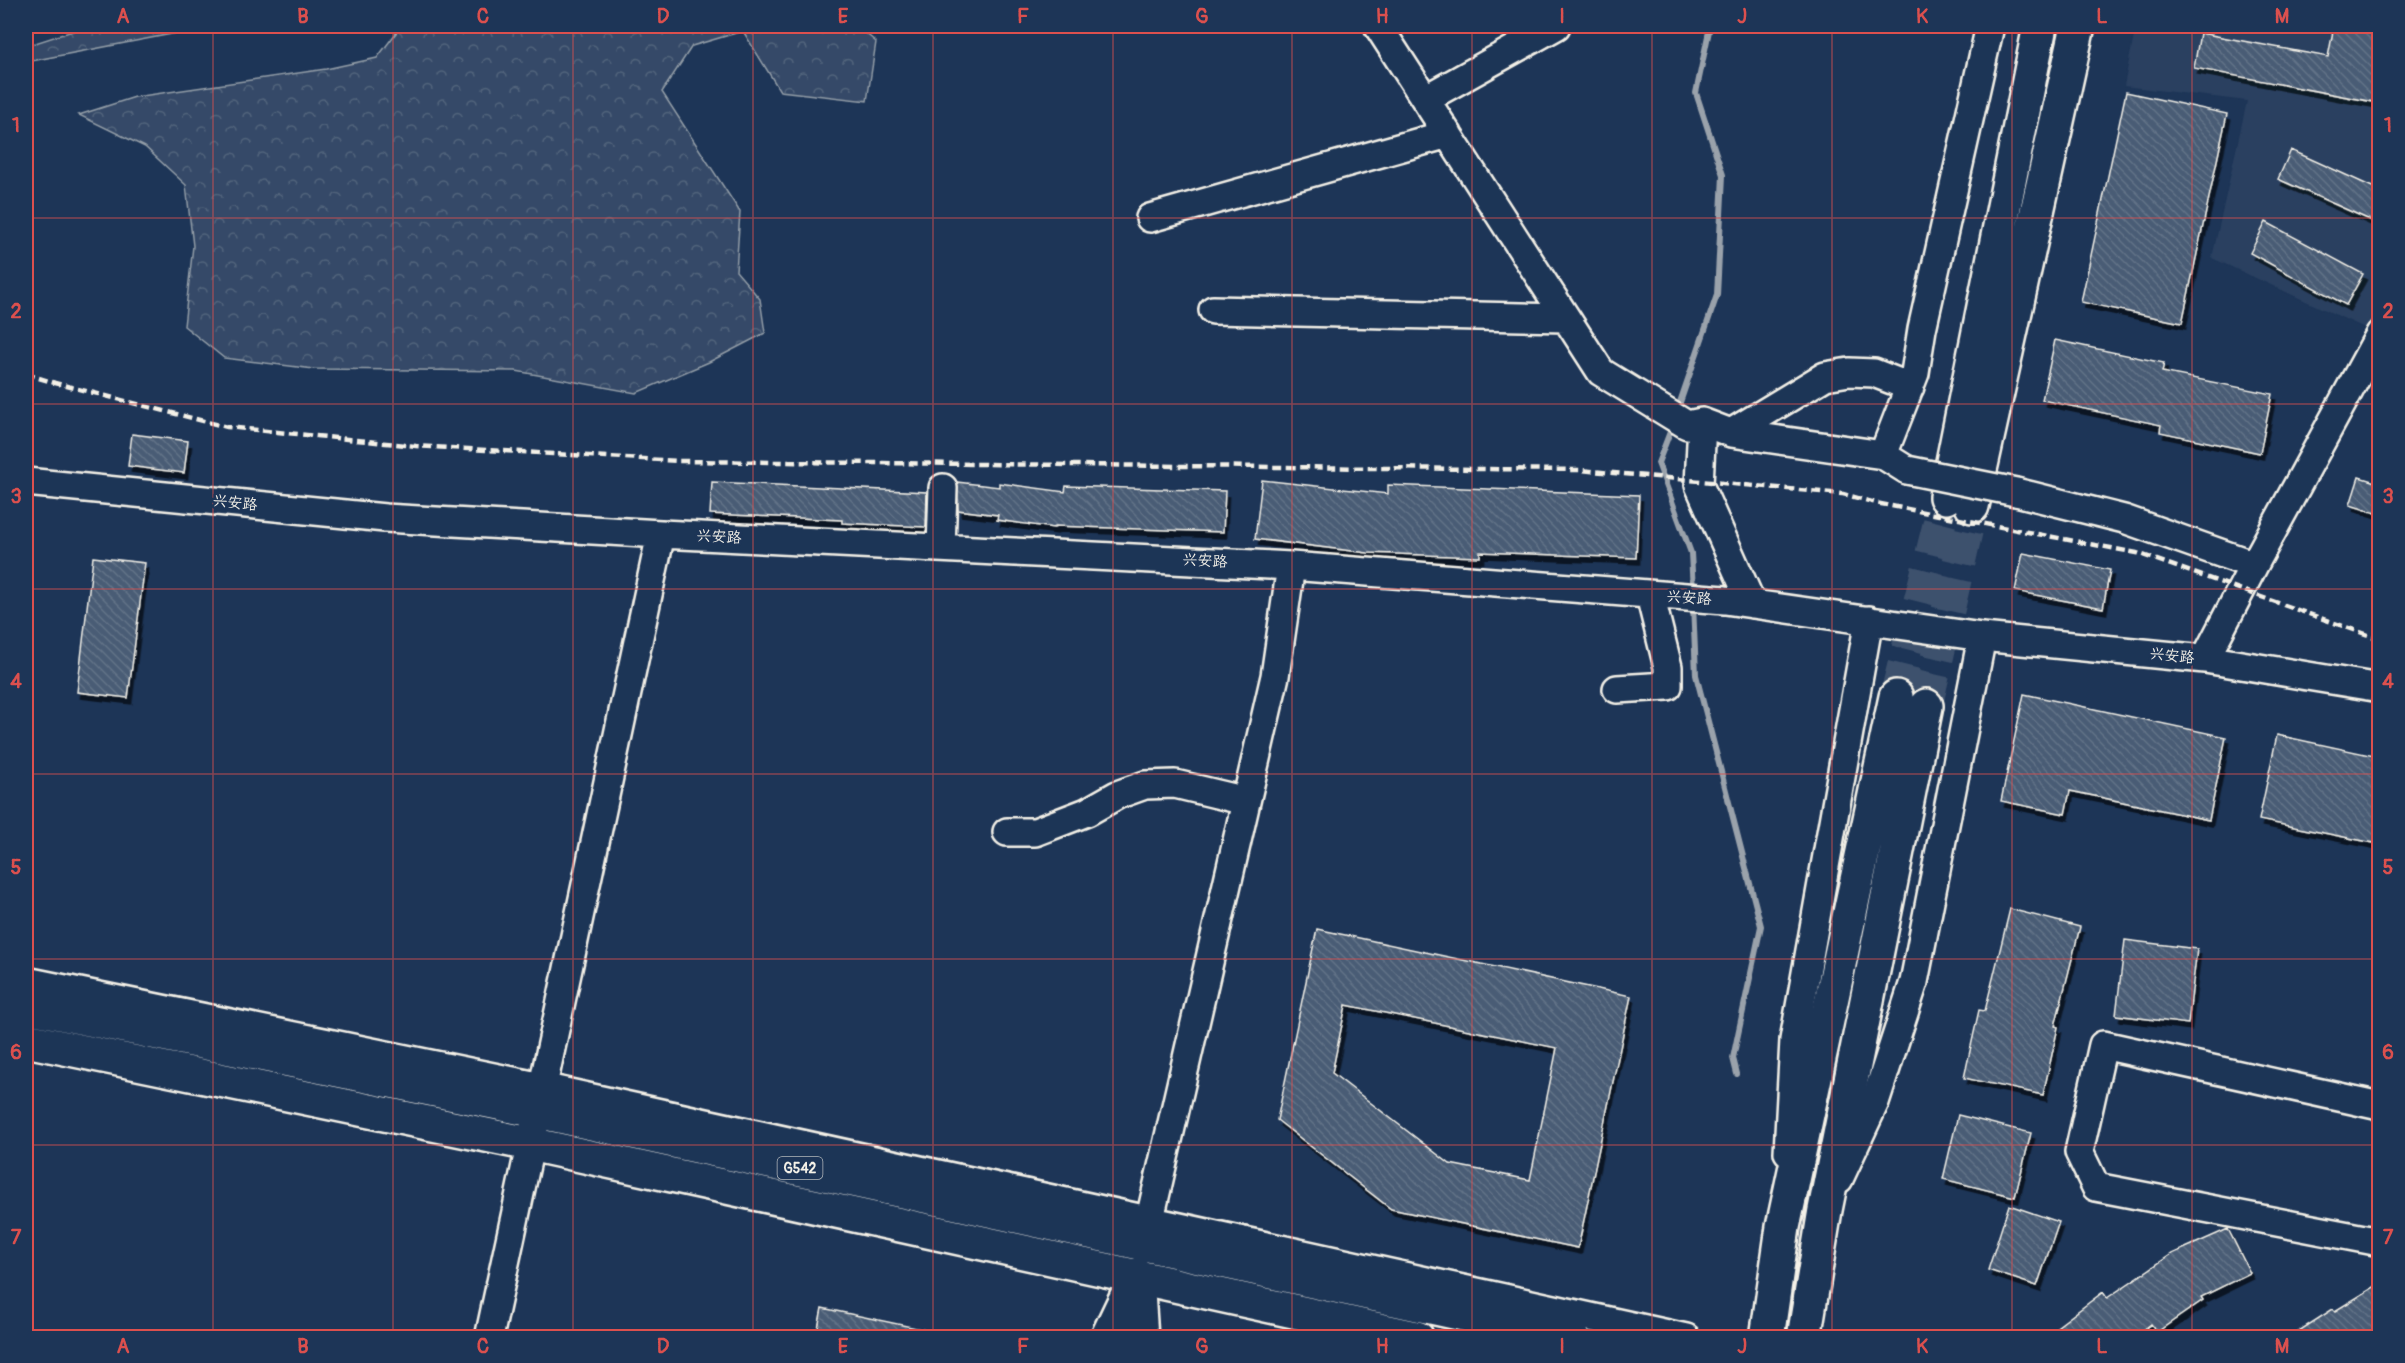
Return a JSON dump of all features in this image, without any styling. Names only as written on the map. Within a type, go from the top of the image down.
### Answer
[{"type":"main road","points":[[2040,26],[1959,502],[2079,26]]},
{"type":"main road","points":[[1767,1338],[1783,1227],[1911,702],[1804,1338]]},
{"type":"main road","name":"G542","points":[[26,1006],[539,1099],[1148,1231],[1573,1338]]},
{"type":"main road","name":"G542","points":[[26,1040],[530,1144],[1417,1338]]},
{"type":"main road","points":[[1107,1338],[1137,1275]]},
{"type":"main road","points":[[1137,1275],[1141,1338]]},
{"type":"street","points":[[1378,26],[1601,372],[1685,420],[1731,433],[1883,455],[1907,470],[2016,492],[2124,519],[2254,565]]},
{"type":"street","points":[[1425,99],[1556,26]]},
{"type":"street","points":[[1883,455],[1915,373],[1922,329],[1990,26]]},
{"type":"street","points":[[1150,218],[1448,135]]},
{"type":"street","points":[[1213,310],[1566,318]]},
{"type":"street","points":[[2205,659],[2379,334]]},
{"type":"street","points":[[1731,433],[1825,376],[1848,372],[1874,373],[1910,387]]},
{"type":"street","points":[[1685,420],[1699,485],[1752,604]]},
{"type":"street","name":"兴安路","points":[[26,482],[385,518],[1291,566],[1725,600],[1982,637],[2205,659],[2379,688]]},
{"type":"street","points":[[940,548],[943,488]]},
{"type":"street","points":[[489,1338],[661,534]]},
{"type":"street","points":[[1137,1275],[1275,676],[1291,566]]},
{"type":"street","points":[[1617,688],[1668,686],[1668,667],[1656,596]]},
{"type":"street","points":[[1783,1227],[1794,1040],[1869,620]]},
{"type":"street","points":[[1825,1210],[1875,1102],[1914,982],[1982,637]]},
{"type":"street","points":[[1007,832],[1035,832],[1087,812],[1117,795],[1145,785],[1175,784],[1246,801]]},
{"type":"street","points":[[26,981],[539,1099]]},
{"type":"street","points":[[2379,1106],[2103,1045],[2079,1152],[2096,1187],[2379,1242]]},
{"type":"street","points":[[1148,1231],[1686,1338]]},
{"type":"shaded area","points":[[2136,26],[2379,26],[2380,326],[2376,333],[2212,258],[2247,101],[2124,86]]},
{"type":"green space","points":[[88,26],[191,26],[177,33],[26,62],[26,46]]},
{"type":"green space","points":[[398,26],[857,26],[876,42],[867,101],[780,91],[743,31],[692,46],[662,92],[740,212],[736,271],[760,299],[765,333],[709,362],[636,393],[516,371],[314,369],[224,358],[184,326],[193,246],[186,185],[145,147],[79,115],[135,97],[326,69],[377,58],[399,29]]},
{"type":"building","points":[[2334,26],[2379,26],[2379,103],[2194,68],[2200,33],[2328,57]]},
{"type":"building","points":[[2126,92],[2227,114],[2182,323],[2081,302]]},
{"type":"building","points":[[2291,150],[2379,190],[2379,224],[2278,179]]},
{"type":"building","points":[[2266,222],[2363,274],[2346,305],[2250,253]]},
{"type":"building","points":[[2055,340],[2164,363],[2162,372],[2272,394],[2260,453],[2160,432],[2161,425],[2042,400]]},
{"type":"building","points":[[132,434],[188,441],[184,473],[128,466]]},
{"type":"building","points":[[2359,477],[2379,483],[2379,514],[2350,505]]},
{"type":"building","points":[[1262,480],[1388,494],[1388,485],[1639,495],[1636,558],[1480,552],[1480,557],[1368,553],[1255,539]]},
{"type":"building","points":[[712,482],[927,492],[926,527],[842,523],[842,520],[710,514]]},
{"type":"building","points":[[957,482],[999,487],[999,483],[1065,492],[1066,486],[1225,491],[1223,532],[1055,526],[1054,528],[997,520],[998,515],[958,510]]},
{"type":"building","points":[[2023,553],[2110,570],[2103,608],[2015,591]]},
{"type":"building","points":[[93,557],[145,563],[128,698],[77,692]]},
{"type":"building","points":[[2024,694],[2226,737],[2209,820],[2070,791],[2065,814],[2001,801]]},
{"type":"building","points":[[2277,735],[2379,757],[2379,844],[2259,820]]},
{"type":"building","points":[[2010,909],[2080,927],[2055,1026],[2058,1027],[2043,1095],[1964,1078],[1979,1010],[1985,1011]]},
{"type":"building","points":[[1317,929],[1631,996],[1578,1248],[1391,1209],[1277,1120]],"holes":[[[1346,1005],[1557,1048],[1530,1180],[1450,1164],[1332,1073]]]},
{"type":"building","points":[[2125,940],[2197,949],[2188,1024],[2116,1015]]},
{"type":"building","points":[[1958,1115],[2031,1133],[2015,1197],[1943,1179]]},
{"type":"building","points":[[2009,1205],[2059,1222],[2037,1286],[1988,1270]]},
{"type":"building","points":[[2228,1229],[2250,1273],[2201,1297],[2203,1300],[2157,1332],[2151,1324],[2133,1338],[2065,1338],[2057,1327],[2103,1292],[2107,1298],[2172,1254]]},
{"type":"building","points":[[2379,1284],[2379,1338],[2288,1338],[2333,1309],[2335,1311]]},
{"type":"building","points":[[822,1308],[926,1330],[925,1338],[816,1338]]},
{"type":"waterway","points":[[1677,411],[1717,295],[1723,175],[1696,93],[1710,26]]},
{"type":"waterway","points":[[1673,424],[1658,463],[1691,553],[1693,591]]},
{"type":"waterway","points":[[1693,604],[1696,675],[1761,926],[1733,1058],[1737,1074]]},
{"type":"tunnel","points":[[1896,697],[1946,497]]},
{"type":"tunnel","points":[[1926,706],[1972,506]]},
{"type":"railway","points":[[26,374],[227,427],[416,446],[677,461],[1580,470],[1843,494],[1876,503],[2137,553],[2380,639]]}]
